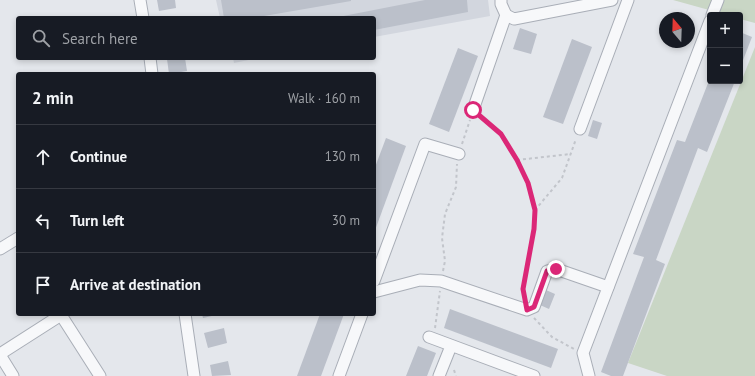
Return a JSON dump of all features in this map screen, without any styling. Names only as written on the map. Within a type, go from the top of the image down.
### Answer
[{"type":"street","points":[[140,0],[143,16]]},
{"type":"street","points":[[501,0],[501,4],[506,15],[514,19],[612,0]]},
{"type":"street","points":[[580,129],[628,0]]},
{"type":"street","points":[[713,12],[718,0]]},
{"type":"street","points":[[473,110],[506,15]]},
{"type":"street","points":[[589,376],[583,353],[707,29]]},
{"type":"street","points":[[150,60],[152,72]]},
{"type":"street","points":[[376,276],[425,144],[458,154]]},
{"type":"street","points":[[0,249],[16,239]]},
{"type":"street","points":[[376,291],[420,280],[441,281],[527,310],[534,307],[547,271],[556,269],[608,288]]},
{"type":"street","points":[[13,376],[0,355],[59,316]]},
{"type":"street","points":[[62,316],[100,376]]},
{"type":"street","points":[[185,316],[194,376]]},
{"type":"street","points":[[339,376],[361,316]]},
{"type":"street","points":[[431,338],[449,350],[534,376]]},
{"type":"street","points":[[439,376],[449,350]]},
{"type":"path","points":[[431,338],[445,261],[442,238],[445,214],[456,186],[458,154],[473,110],[501,134],[517,160],[528,183],[535,210],[534,229],[523,289],[527,310],[552,337],[583,353]]},
{"type":"path","points":[[535,210],[562,178],[580,129]]},
{"type":"path","points":[[517,160],[571,154]]},
{"type":"path","points":[[449,350],[456,376]]},
{"type":"shaded area","points":[[216,0],[488,0],[490,16],[376,37],[376,16],[220,16]]},
{"type":"shaded area","points":[[233,60],[249,60],[234,63]]},
{"type":"green space","points":[[673,0],[755,0],[755,23],[743,20],[743,12],[716,12]]},
{"type":"green space","points":[[755,47],[755,376],[667,376],[628,363],[740,84],[743,84],[743,77]]},
{"type":"building","points":[[157,0],[175,0],[176,8],[159,11]]},
{"type":"building","points":[[221,0],[351,0],[265,16],[224,16]]},
{"type":"building","points":[[425,0],[467,0],[468,12],[376,30],[376,16],[343,16]]},
{"type":"building","points":[[520,28],[537,34],[531,54],[513,49]]},
{"type":"building","points":[[743,33],[752,37],[743,60]]},
{"type":"building","points":[[572,39],[592,47],[563,124],[543,117]]},
{"type":"building","points":[[458,48],[478,56],[449,132],[429,124]]},
{"type":"building","points":[[167,60],[185,60],[187,71],[169,72]]},
{"type":"building","points":[[708,84],[734,84],[707,152],[698,148],[656,260],[665,264],[623,376],[611,376],[601,372],[644,257],[633,254],[677,140],[685,142]]},
{"type":"building","points":[[593,120],[602,123],[597,139],[588,136]]},
{"type":"building","points":[[386,138],[406,146],[376,228],[376,165]]},
{"type":"building","points":[[546,290],[555,294],[549,309],[540,305]]},
{"type":"building","points":[[450,309],[558,349],[551,368],[444,328]]},
{"type":"building","points":[[319,316],[343,316],[321,376],[297,376]]},
{"type":"building","points":[[224,328],[227,343],[208,348],[204,333]]},
{"type":"building","points":[[418,346],[436,353],[427,376],[406,376]]},
{"type":"building","points":[[228,361],[231,375],[212,376],[210,365]]},
{"type":"route","points":[[473,110],[501,134],[517,160],[528,183],[535,210],[534,229],[523,289],[527,310],[534,307],[547,271],[556,269]]}]
